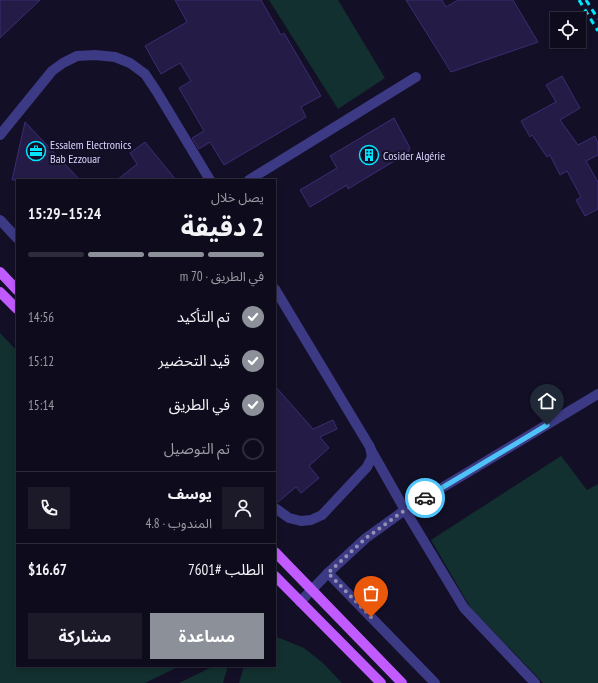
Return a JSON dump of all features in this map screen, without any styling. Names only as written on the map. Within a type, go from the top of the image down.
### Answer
[{"type":"main road","points":[[0,272],[16,289]]},
{"type":"main road","points":[[0,292],[16,309]]},
{"type":"main road","points":[[276,553],[402,683]]},
{"type":"main road","points":[[276,577],[381,683]]},
{"type":"street","points":[[0,135],[52,71],[63,63],[77,56],[115,56],[130,63],[145,74],[209,179]]},
{"type":"street","points":[[251,179],[416,77]]},
{"type":"street","points":[[0,220],[16,237]]},
{"type":"street","points":[[276,291],[464,608],[535,683]]},
{"type":"street","points":[[300,602],[328,573],[366,538],[405,510],[598,394]]},
{"type":"street","points":[[276,509],[288,518],[301,521],[311,520],[322,515],[367,468],[372,457],[370,447]]},
{"type":"street","points":[[328,573],[435,683]]},
{"type":"green space","points":[[269,0],[338,0],[385,78],[338,109]]},
{"type":"green space","points":[[0,333],[16,350],[16,667],[178,667],[145,683],[0,683]]},
{"type":"green space","points":[[561,456],[587,490],[598,484],[598,683],[543,683],[470,607],[431,540]]},
{"type":"green space","points":[[277,637],[304,648],[323,663],[342,683],[239,683],[244,667],[276,667]]},
{"type":"green space","points":[[212,667],[228,667],[223,683],[179,683]]},
{"type":"building","points":[[0,0],[40,0],[0,38]]},
{"type":"building","points":[[175,0],[261,0],[281,35],[284,33],[321,96],[301,107],[306,117],[224,165],[210,142],[199,149],[192,138],[204,131],[179,88],[191,81],[180,63],[161,74],[145,46],[187,22]]},
{"type":"building","points":[[406,0],[442,0],[446,7],[458,0],[513,0],[538,42],[451,72]]},
{"type":"building","points":[[562,76],[580,108],[560,120],[578,145],[595,136],[598,143],[598,155],[586,161],[598,182],[598,209],[585,216],[576,200],[581,197],[567,171],[560,175],[550,155],[547,157],[532,135],[530,137],[521,121],[556,102],[546,85]]},
{"type":"building","name":"Cosider Algérie","points":[[394,118],[410,148],[408,153],[348,189],[347,185],[310,207],[300,190],[337,168],[330,156]]},
{"type":"building","name":"Essalem Electronics Bab Ezzouar","points":[[25,122],[79,179],[16,179],[12,180]]},
{"type":"building","points":[[145,142],[175,179],[118,179],[137,164],[130,153]]},
{"type":"building","points":[[276,387],[313,429],[333,420],[337,429],[320,437],[329,448],[309,466],[319,478],[301,493],[296,487],[276,502]]},
{"type":"railway","points":[[579,0],[598,31]]},
{"type":"railway","points":[[586,0],[598,19]]},
{"type":"way so far","points":[[371,617],[328,573],[366,538],[405,510],[425,498]]},
{"type":"place","name":"Essalem Electronics Bab Ezzouar","points":[[36,151]]},
{"type":"place","name":"Cosider Algérie","points":[[369,155]]},
{"type":"route","points":[[425,498],[547,425]]}]
